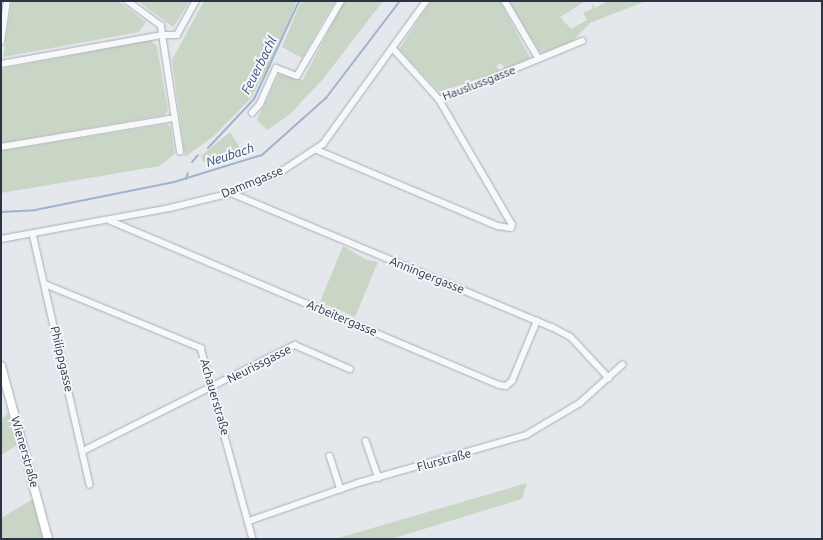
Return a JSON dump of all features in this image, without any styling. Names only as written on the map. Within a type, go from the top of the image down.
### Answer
[{"type":"street","points":[[1,42],[7,1]]},
{"type":"street","points":[[127,1],[161,26],[180,152]]},
{"type":"street","points":[[1,64],[162,35],[177,35],[196,1]]},
{"type":"street","points":[[252,113],[260,104],[276,68],[297,76],[340,1]]},
{"type":"street","name":"Dammgasse","points":[[1,239],[111,221],[231,193],[282,171],[317,150],[426,1]]},
{"type":"street","points":[[505,1],[538,59]]},
{"type":"street","name":"Hauslussgasse","points":[[393,48],[439,100],[582,41]]},
{"type":"street","points":[[317,150],[506,229],[512,225],[439,100]]},
{"type":"street","points":[[1,147],[175,118]]},
{"type":"street","name":"Anningergasse","points":[[231,193],[538,321],[571,337],[609,378]]},
{"type":"street","name":"Arbeitergasse","points":[[111,221],[499,385],[506,386],[512,381],[538,321]]},
{"type":"street","name":"Philippgasse","points":[[33,234],[84,451],[90,485]]},
{"type":"street","name":"Achauerstraße","points":[[45,284],[201,348],[253,539]]},
{"type":"street","name":"Neurissgasse","points":[[84,451],[295,345],[350,368]]},
{"type":"street","name":"Wienerstraße","points":[[1,366],[48,539]]},
{"type":"street","name":"Flurstraße","points":[[249,521],[341,489],[526,435],[580,403],[622,366]]},
{"type":"street","points":[[366,441],[379,478]]},
{"type":"street","points":[[330,456],[341,489]]},
{"type":"green space","points":[[12,1],[118,1],[146,22],[139,32],[3,57]]},
{"type":"green space","points":[[138,1],[190,1],[173,27]]},
{"type":"green space","points":[[204,1],[297,1],[276,53],[251,98],[215,135],[185,157],[172,60]]},
{"type":"green space","points":[[301,1],[335,1],[302,58],[282,47]]},
{"type":"green space","points":[[344,1],[383,1],[323,79],[289,115],[267,130],[257,120],[279,74],[303,80]]},
{"type":"green space","points":[[431,1],[500,1],[530,58],[505,69],[501,63],[496,66],[500,71],[439,92],[399,49]]},
{"type":"green space","points":[[509,1],[586,1],[560,17],[571,29],[587,20],[583,13],[593,8],[591,1],[595,8],[608,1],[646,1],[590,23],[573,41],[543,53],[539,51]]},
{"type":"green space","points":[[150,40],[157,46],[168,111],[164,115],[1,143],[1,69]]},
{"type":"green space","points":[[167,124],[171,127],[175,154],[160,166],[1,193],[1,151]]},
{"type":"green space","points":[[230,132],[240,148],[203,162],[201,156]]},
{"type":"green space","points":[[343,246],[367,260],[378,262],[355,317],[320,302]]},
{"type":"green space","points":[[8,413],[17,445],[1,455],[1,419]]},
{"type":"green space","points":[[527,483],[522,499],[391,539],[335,539]]},
{"type":"green space","points":[[33,499],[43,539],[1,539],[1,518]]},
{"type":"waterway","name":"Feuerbachl","points":[[208,148],[254,99],[299,1]]},
{"type":"waterway","name":"Neubach","points":[[1,212],[35,210],[174,182],[262,155],[326,98],[400,1]]},
{"type":"waterway","points":[[192,162],[198,155]]},
{"type":"waterway","name":"Neubach","points":[[186,179],[188,173]]}]
